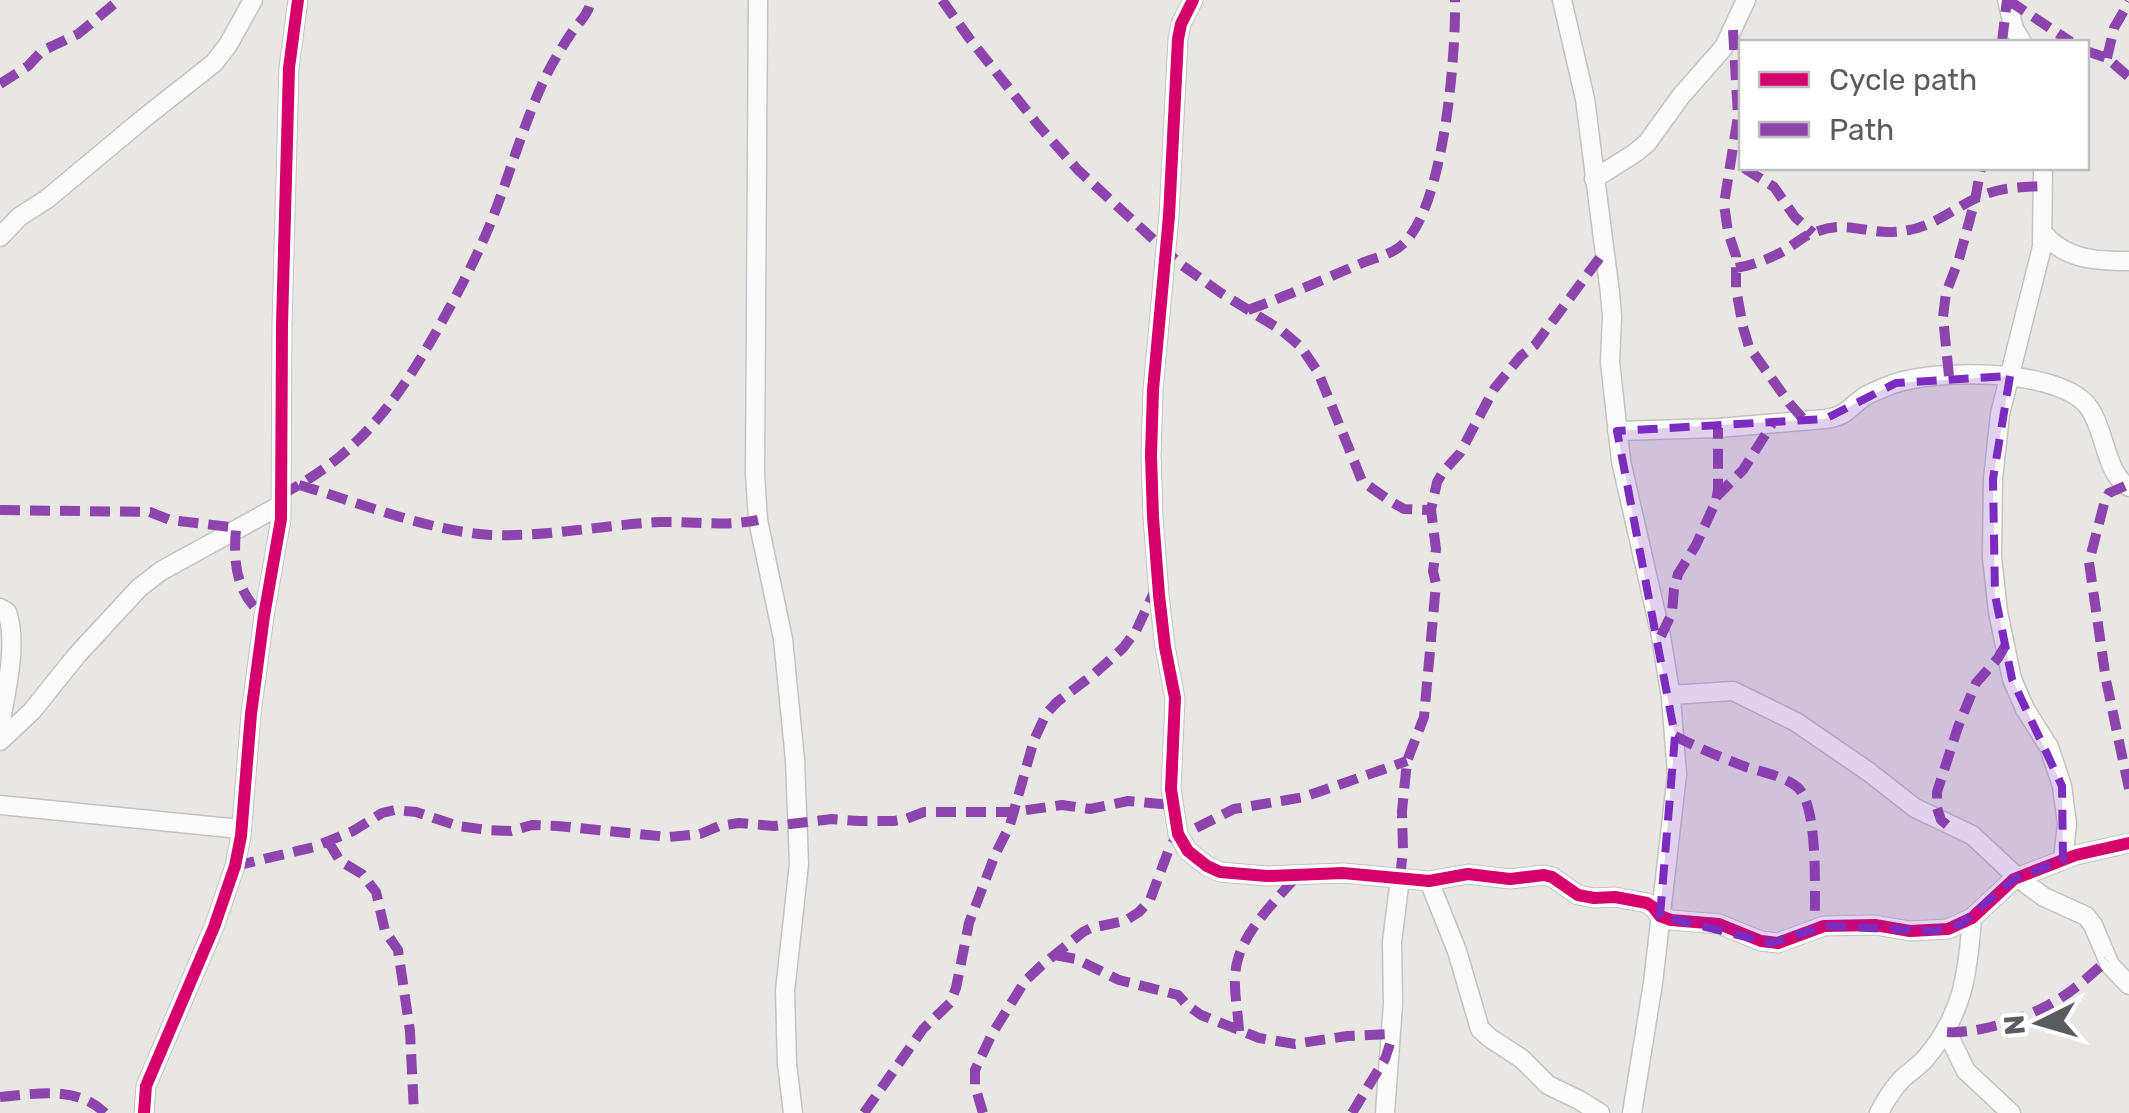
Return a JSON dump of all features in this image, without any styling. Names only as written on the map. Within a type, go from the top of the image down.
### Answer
[{"type":"street","points":[[0,237],[19,217],[47,199],[214,63],[253,0]]},
{"type":"street","points":[[144,1113],[146,1086],[214,927],[241,836],[264,616],[280,536],[290,68],[298,0]]},
{"type":"street","points":[[758,0],[755,474],[758,520],[783,638],[795,760],[799,864],[784,992],[793,1113]]},
{"type":"street","points":[[1192,0],[1178,39],[1152,436],[1159,595],[1164,648],[1175,698],[1171,764],[1178,834],[1198,860],[1228,873],[1267,876],[1343,874],[1429,881],[1468,874],[1510,878],[1544,875],[1587,897],[1647,903],[1660,916],[1719,924],[1778,944],[1824,926],[1948,929],[1972,918],[2018,878],[2062,860],[2129,843]]},
{"type":"street","points":[[1562,0],[1585,99],[1612,318],[1610,362],[1617,430],[1630,506],[1662,636],[1677,774],[1651,1001],[1632,1113]]},
{"type":"street","points":[[1594,180],[1646,143],[1680,96],[1724,47],[1746,0]]},
{"type":"street","points":[[2007,0],[2021,40]]},
{"type":"street","points":[[2042,170],[2043,233],[2000,414],[1993,479],[1992,557],[1995,595],[2012,678],[2049,748],[2062,786],[2066,824],[2062,860]]},
{"type":"street","points":[[2043,233],[2072,256],[2129,261]]},
{"type":"street","points":[[1617,430],[1718,428],[1840,417],[1866,396],[1902,382],[2010,376],[2055,386],[2085,403],[2095,418],[2119,481],[2129,487]]},
{"type":"street","points":[[0,741],[50,692],[87,643],[139,588],[161,571],[281,505]]},
{"type":"street","points":[[0,608],[7,612],[12,624],[12,642],[0,725]]},
{"type":"street","points":[[1671,695],[1733,691],[1796,722],[1915,808],[1972,834],[2018,878],[2053,903],[2086,916],[2110,965],[2129,985]]},
{"type":"street","points":[[0,805],[240,829]]},
{"type":"street","points":[[1385,1113],[1393,1004],[1392,942],[1400,878]]},
{"type":"street","points":[[1429,881],[1457,951],[1480,1028],[1548,1085],[1600,1113]]},
{"type":"street","points":[[1879,1113],[1901,1080],[1921,1064],[1947,1032],[1969,964],[1972,918]]},
{"type":"street","points":[[1947,1032],[1966,1071],[2011,1113]]},
{"type":"highlighted area","points":[[2010,376],[1993,479],[1995,595],[2012,679],[2062,786],[2063,860],[2014,879],[1961,924],[1934,931],[1824,926],[1771,943],[1660,916],[1675,736],[1617,431],[1825,419],[1896,383]]},
{"type":"marked path","points":[[0,84],[28,66],[42,51],[78,34],[119,0]]},
{"type":"marked path","points":[[281,495],[309,479],[355,443],[409,377],[474,261],[545,78],[591,0]]},
{"type":"marked path","points":[[942,0],[1038,125],[1078,170],[1179,263],[1301,347],[1318,372],[1362,481],[1404,509],[1431,510]]},
{"type":"marked path","points":[[1248,310],[1389,253],[1403,244],[1417,225],[1429,198],[1445,129],[1455,0]]},
{"type":"marked path","points":[[2002,40],[2007,0]]},
{"type":"marked path","points":[[2008,0],[2068,40]]},
{"type":"marked path","points":[[2107,58],[2114,28],[2129,2]]},
{"type":"marked path","points":[[1733,30],[1738,116],[1724,204],[1736,256],[1736,289],[1749,347],[1805,421]]},
{"type":"marked path","points":[[2089,52],[2107,58],[2129,77]]},
{"type":"marked path","points":[[1747,170],[1774,187],[1795,217],[1813,233]]},
{"type":"marked path","points":[[1949,376],[1943,317],[1946,293],[1959,259],[1981,170]]},
{"type":"marked path","points":[[1736,268],[1769,258],[1824,229],[1905,231],[1931,223],[1989,193],[2043,186]]},
{"type":"marked path","points":[[1400,878],[1407,761],[1424,717],[1436,584],[1431,510],[1437,482],[1460,453],[1494,389],[1535,345],[1604,252]]},
{"type":"marked path","points":[[1716,497],[1743,470],[1772,424]]},
{"type":"marked path","points":[[1661,636],[1672,613],[1678,574],[1716,501],[1718,428]]},
{"type":"marked path","points":[[299,485],[420,522],[491,535],[659,522],[758,520]]},
{"type":"marked path","points":[[2125,486],[2109,493],[2105,500],[2089,562],[2106,680],[2129,789]]},
{"type":"marked path","points":[[0,510],[150,512],[170,520],[236,529],[238,577],[247,598],[264,616]]},
{"type":"marked path","points":[[864,1113],[923,1029],[950,1003],[969,923],[1010,825],[1034,740],[1046,714],[1123,648],[1136,631],[1155,590]]},
{"type":"marked path","points":[[1947,825],[1937,808],[1937,792],[1958,727],[1976,683],[2005,646]]},
{"type":"marked path","points":[[1675,736],[1785,780],[1804,796],[1812,831],[1815,928]]},
{"type":"marked path","points":[[983,1113],[975,1070],[1025,981],[1083,932],[1125,921],[1139,912],[1150,900],[1178,834],[1234,809],[1304,797],[1407,761]]},
{"type":"marked path","points":[[235,866],[314,847],[395,810],[488,830],[511,831],[532,825],[669,837],[700,834],[739,823],[774,826],[832,819],[894,821],[924,812],[1013,812],[1062,805],[1090,809],[1128,801],[1173,805]]},
{"type":"marked path","points":[[328,841],[340,861],[362,874],[376,892],[385,931],[398,950],[410,1031],[414,1113]]},
{"type":"marked path","points":[[1239,1031],[1235,976],[1242,948],[1263,915],[1297,876]]},
{"type":"marked path","points":[[1055,955],[1076,959],[1119,980],[1178,995],[1201,1015],[1259,1038],[1295,1044],[1391,1034]]},
{"type":"marked path","points":[[1947,1032],[1986,1028],[2041,1009],[2074,989],[2107,960]]},
{"type":"marked path","points":[[1352,1113],[1390,1044]]},
{"type":"marked path","points":[[0,1097],[69,1095],[82,1098],[105,1113]]},
{"type":"cycle path","points":[[144,1113],[146,1086],[214,927],[241,836],[251,714],[281,519],[289,68],[298,0]]},
{"type":"cycle path","points":[[1193,0],[1178,39],[1151,455],[1159,595],[1175,698],[1171,789],[1178,834],[1188,851],[1220,872],[1267,876],[1343,873],[1429,881],[1468,874],[1510,879],[1544,875],[1578,895],[1647,903],[1660,916],[1671,920],[1719,924],[1761,941],[1778,943],[1824,926],[1948,929],[1972,918],[2014,879],[2076,855],[2129,843]]}]
